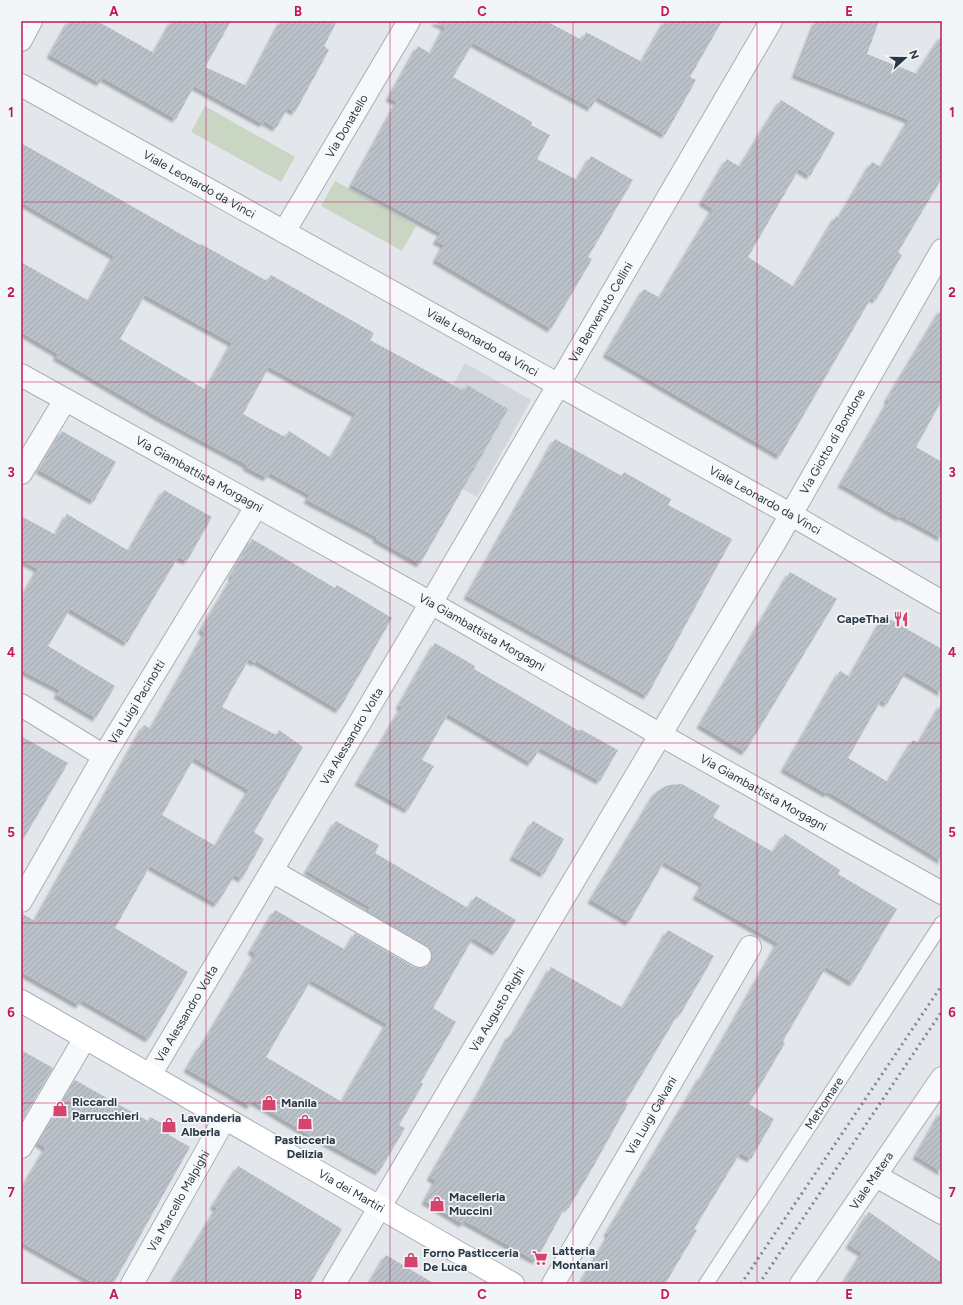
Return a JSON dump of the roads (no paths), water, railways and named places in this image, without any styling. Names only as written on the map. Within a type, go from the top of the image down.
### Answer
[{"type":"street","points":[[21,40],[31,21]]},
{"type":"street","name":"Via Donatello","points":[[284,232],[409,21]]},
{"type":"street","name":"Via Benvenuto Cellini","points":[[432,603],[771,21]]},
{"type":"street","name":"Viale Leonardo da Vinci","points":[[21,85],[790,514],[942,602]]},
{"type":"street","name":"Via Giotto di Bondone","points":[[659,734],[790,514],[942,250]]},
{"type":"street","name":"Via Giambattista Morgagni","points":[[21,375],[256,507],[432,603],[659,734],[942,893]]},
{"type":"street","points":[[21,472],[65,400]]},
{"type":"street","name":"Via Luigi Pacinotti","points":[[21,901],[104,756],[256,507]]},
{"type":"street","name":"Via Alessandro Volta","points":[[150,1075],[432,603]]},
{"type":"street","points":[[21,705],[104,756]]},
{"type":"street","name":"Via Augusto Righi","points":[[334,1284],[378,1207],[659,734]]},
{"type":"street","points":[[272,871],[420,956]]},
{"type":"street","name":"Via Luigi Galvani","points":[[553,1284],[750,947]]},
{"type":"street","name":"Via dei Martiri","points":[[21,1001],[513,1284]]},
{"type":"street","points":[[21,1147],[85,1038]]},
{"type":"street","name":"Viale Matera","points":[[801,1284],[942,1078]]},
{"type":"street","name":"Via Marcello Malpighi","points":[[132,1284],[225,1118]]},
{"type":"street","points":[[876,1176],[942,1213]]},
{"type":"lane","name":"Metromare","points":[[706,1284],[942,923]]},
{"type":"railway","points":[[741,1284],[942,985]]},
{"type":"railway","points":[[759,1284],[942,1011]]},
{"type":"place","name":"CapeThai","points":[[901,619]]},
{"type":"place","name":"Manila","points":[[269,1103]]},
{"type":"place","name":"Riccardi Parrucchieri","points":[[60,1109]]},
{"type":"place","name":"Pasticceria Delizia","points":[[305,1122]]},
{"type":"place","name":"Lavanderia Alberla","points":[[169,1125]]},
{"type":"place","name":"Macelleria Muccini","points":[[437,1204]]},
{"type":"place","name":"Latteria Montanari","points":[[540,1258]]},
{"type":"place","name":"Forno Pasticceria De Luca","points":[[411,1260]]}]
